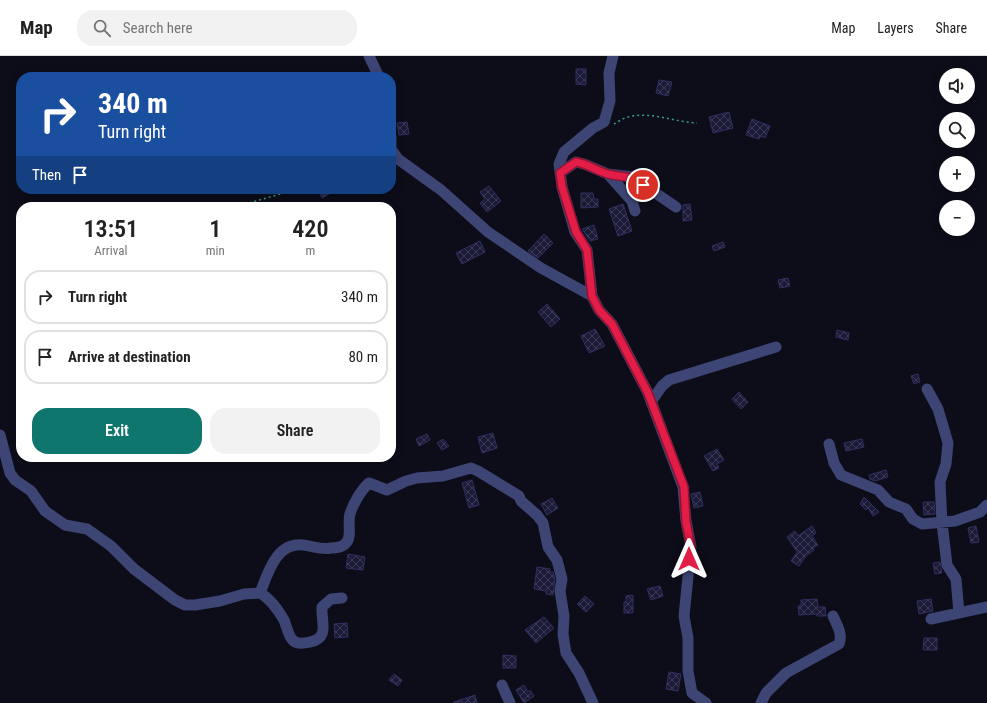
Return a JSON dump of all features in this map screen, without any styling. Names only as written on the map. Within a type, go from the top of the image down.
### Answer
[{"type":"street","points":[[369,56],[377,72]]},
{"type":"street","points":[[613,56],[609,73],[610,100],[604,122],[593,128],[564,152],[559,164],[562,187],[576,232],[587,250],[592,296],[599,310],[612,324],[648,393],[684,487],[686,522],[691,547],[684,616],[688,638],[688,671],[692,693],[706,703]]},
{"type":"street","points":[[396,156],[441,190],[488,232],[541,268],[592,296]]},
{"type":"street","points":[[560,173],[576,162],[608,174],[632,177],[676,207]]},
{"type":"street","points":[[608,174],[632,201],[635,211]]},
{"type":"street","points":[[651,402],[662,386],[670,380],[776,347]]},
{"type":"street","points":[[927,389],[938,409],[948,443],[946,464],[940,482],[942,524],[947,565],[956,579],[959,613]]},
{"type":"street","points":[[0,436],[10,473],[15,480],[31,490],[45,511],[65,525],[87,529],[111,546],[134,569],[175,600],[186,605],[195,605],[220,601],[244,594],[260,593],[271,601],[284,621],[291,639],[296,643],[302,643],[317,640],[322,636],[324,632],[322,607],[331,599],[342,598]]},
{"type":"street","points":[[829,444],[834,463],[841,475],[878,490],[889,502],[906,509],[913,520],[922,524],[942,524],[980,512],[987,505]]},
{"type":"street","points":[[260,593],[276,557],[287,547],[302,545],[323,549],[346,544],[349,539],[350,514],[365,487],[369,483],[387,490],[406,481],[417,478],[443,476],[471,468],[478,470],[519,496],[521,501],[537,515],[543,523],[548,547],[557,560],[560,568],[561,599],[564,616],[563,634],[566,653],[579,673],[592,703]]},
{"type":"street","points":[[931,620],[987,607]]},
{"type":"street","points":[[762,703],[766,693],[786,673],[839,644],[841,639],[840,633],[833,616]]},
{"type":"street","points":[[502,685],[510,703]]},
{"type":"path","points":[[609,127],[626,117],[640,115],[680,122],[697,123]]},
{"type":"path","points":[[252,202],[280,194]]},
{"type":"building","points":[[576,69],[586,69],[586,85],[576,84]]},
{"type":"building","points":[[659,80],[672,82],[668,96],[656,93]]},
{"type":"building","points":[[729,112],[733,128],[713,133],[709,117]]},
{"type":"building","points":[[752,119],[770,126],[765,138],[761,136],[759,139],[746,135]]},
{"type":"building","points":[[407,122],[409,134],[399,135],[397,123]]},
{"type":"building","points":[[489,186],[501,201],[487,212],[480,203],[485,199],[480,192]]},
{"type":"building","points":[[581,193],[593,193],[594,199],[598,199],[598,207],[581,208]]},
{"type":"building","points":[[320,194],[329,194],[322,198]]},
{"type":"building","points":[[623,204],[632,231],[618,236],[609,209]]},
{"type":"building","points":[[690,204],[692,220],[683,221],[683,205]]},
{"type":"building","points":[[594,225],[598,239],[590,241],[582,229]]},
{"type":"building","points":[[544,234],[553,243],[538,258],[528,251]]},
{"type":"building","points":[[480,241],[485,252],[462,264],[456,253]]},
{"type":"building","points":[[723,242],[725,247],[714,251],[712,246]]},
{"type":"building","points":[[788,278],[790,286],[780,288],[778,280]]},
{"type":"building","points":[[547,304],[560,319],[551,327],[538,312]]},
{"type":"building","points":[[595,329],[605,346],[589,353],[581,336]]},
{"type":"building","points":[[837,330],[849,333],[848,340],[836,337]]},
{"type":"building","points":[[918,374],[920,382],[914,384],[911,376]]},
{"type":"building","points":[[739,392],[748,402],[741,409],[732,399]]},
{"type":"building","points":[[493,433],[497,448],[482,453],[478,437]]},
{"type":"building","points":[[427,434],[430,440],[419,446],[416,439]]},
{"type":"building","points":[[443,439],[449,446],[442,450],[437,443]]},
{"type":"building","points":[[862,439],[864,447],[846,451],[844,443]]},
{"type":"building","points":[[717,449],[724,460],[717,464],[719,468],[713,471],[704,456]]},
{"type":"building","points":[[886,470],[888,477],[875,481],[870,479],[869,475]]},
{"type":"building","points":[[472,480],[479,505],[469,508],[462,483]]},
{"type":"building","points":[[700,492],[703,506],[694,508],[691,494]]},
{"type":"building","points":[[864,497],[879,512],[873,516],[868,508],[866,510],[860,504]]},
{"type":"building","points":[[552,498],[558,508],[547,515],[541,504]]},
{"type":"building","points":[[923,502],[934,502],[935,514],[924,515]]},
{"type":"building","points":[[812,526],[816,533],[812,536],[818,545],[813,548],[814,550],[806,556],[799,566],[791,561],[797,552],[787,537],[795,531],[798,536]]},
{"type":"building","points":[[976,526],[979,542],[971,543],[968,528]]},
{"type":"building","points":[[348,554],[365,557],[363,570],[346,568]]},
{"type":"building","points":[[940,562],[942,573],[935,574],[933,563]]},
{"type":"building","points":[[537,567],[550,569],[549,572],[553,572],[555,579],[553,595],[546,594],[546,591],[534,589]]},
{"type":"building","points":[[660,586],[663,596],[651,600],[647,589]]},
{"type":"building","points":[[633,595],[633,613],[624,613],[624,602],[626,602],[626,596]]},
{"type":"building","points":[[585,596],[594,604],[586,612],[577,604]]},
{"type":"building","points":[[817,599],[818,607],[825,607],[826,616],[817,616],[817,614],[799,615],[798,606],[801,606],[801,600]]},
{"type":"building","points":[[931,599],[933,611],[919,614],[917,601]]},
{"type":"building","points":[[544,617],[554,628],[536,643],[525,630]]},
{"type":"building","points":[[347,623],[348,637],[335,638],[334,624]]},
{"type":"building","points":[[924,638],[937,638],[937,650],[923,650]]},
{"type":"building","points":[[503,655],[516,656],[516,668],[503,668]]},
{"type":"building","points":[[669,672],[681,674],[678,691],[666,689]]},
{"type":"building","points":[[394,674],[402,680],[398,686],[389,680]]},
{"type":"building","points":[[524,685],[528,692],[530,690],[534,696],[524,703],[516,690]]},
{"type":"building","points":[[475,695],[477,703],[454,703],[454,702]]},
{"type":"route","points":[[643,185],[632,177],[608,174],[576,162],[560,173],[562,187],[576,232],[587,250],[591,274],[592,296],[599,310],[612,324],[648,393],[684,487],[686,522],[691,547],[689,559]]}]
